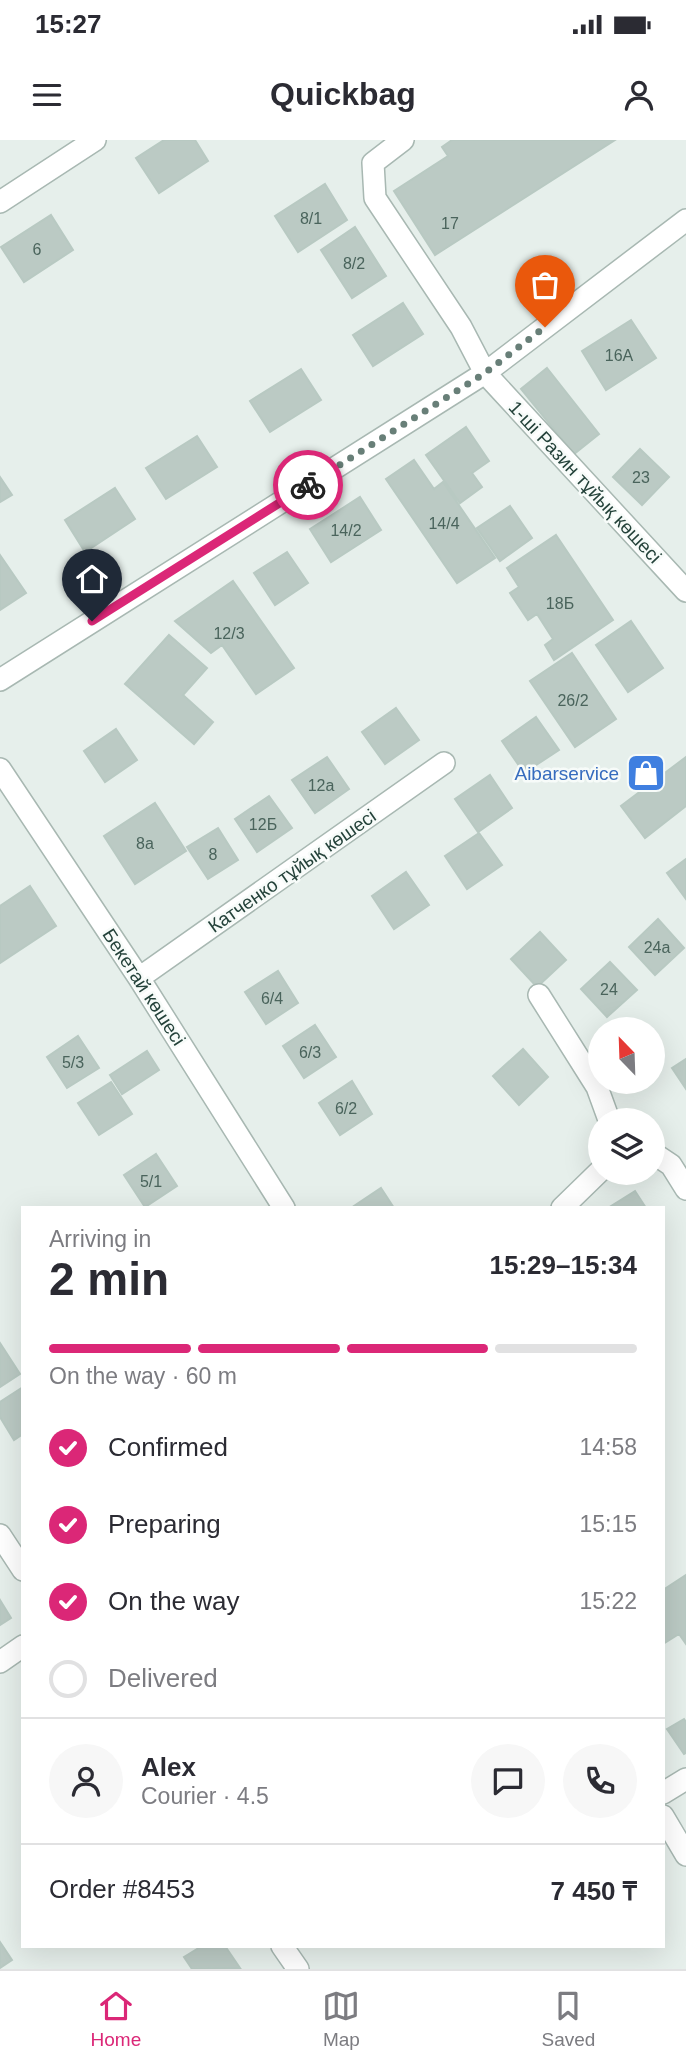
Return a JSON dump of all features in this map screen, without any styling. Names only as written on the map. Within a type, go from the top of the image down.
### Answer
[{"type":"street","points":[[0,202],[94,140]]},
{"type":"street","name":"1-ші Разин тұйық көшесі","points":[[403,140],[373,163],[375,198],[461,327],[485,373],[686,591]]},
{"type":"street","points":[[0,680],[485,373],[686,220]]},
{"type":"street","name":"Катченко тұйық көшесі","points":[[139,978],[444,763]]},
{"type":"street","name":"Бекетай көшесі","points":[[0,769],[139,978],[283,1206]]},
{"type":"street","points":[[539,995],[597,1087],[605,1108]]},
{"type":"street","points":[[665,1161],[671,1165],[686,1189]]},
{"type":"street","points":[[564,1206],[588,1183]]},
{"type":"street","points":[[0,1535],[21,1567]]},
{"type":"street","points":[[0,1662],[21,1647]]},
{"type":"street","points":[[665,1792],[686,1779]]},
{"type":"street","points":[[665,1819],[686,1855]]},
{"type":"street","points":[[283,1948],[298,1969]]},
{"type":"building","points":[[164,140],[195,140],[208,161],[159,193],[136,158]]},
{"type":"building","points":[[452,140],[615,140],[435,255],[394,191],[448,156],[442,147]]},
{"type":"building","points":[[325,184],[347,220],[298,252],[275,216]]},
{"type":"building","points":[[51,215],[73,250],[24,282],[1,247]]},
{"type":"building","points":[[355,227],[386,276],[352,298],[321,250]]},
{"type":"building","points":[[403,303],[423,334],[373,366],[353,335]]},
{"type":"building","points":[[631,320],[656,358],[606,390],[582,351]]},
{"type":"building","points":[[547,368],[599,434],[574,454],[521,389]]},
{"type":"building","points":[[301,369],[321,400],[270,432],[250,401]]},
{"type":"building","points":[[466,427],[489,461],[472,473],[482,487],[460,503],[426,455]]},
{"type":"building","points":[[197,436],[217,467],[166,499],[146,468]]},
{"type":"building","points":[[640,449],[669,477],[642,505],[613,477]]},
{"type":"building","points":[[414,460],[434,489],[443,482],[495,558],[457,583],[386,479]]},
{"type":"building","points":[[0,477],[12,495],[0,502]]},
{"type":"building","points":[[115,488],[135,519],[85,552],[65,520]]},
{"type":"building","points":[[360,497],[381,530],[331,562],[310,529]]},
{"type":"building","points":[[510,506],[532,538],[500,561],[477,528]]},
{"type":"building","points":[[556,535],[613,620],[554,660],[545,645],[553,639],[537,614],[528,620],[510,593],[519,587],[507,568]]},
{"type":"building","points":[[287,552],[308,583],[275,605],[254,573]]},
{"type":"building","points":[[0,555],[26,593],[0,610]]},
{"type":"building","points":[[233,581],[294,668],[256,694],[222,645],[211,653],[175,621]]},
{"type":"building","points":[[631,621],[663,668],[628,692],[596,645]]},
{"type":"building","points":[[169,635],[207,668],[183,695],[213,722],[194,744],[125,684]]},
{"type":"building","points":[[572,653],[616,719],[575,747],[530,681]]},
{"type":"building","points":[[396,708],[419,740],[385,764],[362,732]]},
{"type":"building","points":[[536,717],[559,750],[524,773],[502,741]]},
{"type":"building","points":[[116,729],[137,760],[105,782],[84,751]]},
{"type":"building","points":[[327,757],[349,789],[315,813],[292,780]]},
{"type":"building","points":[[686,757],[686,806],[645,838],[621,806]]},
{"type":"building","points":[[490,775],[512,808],[478,832],[455,799]]},
{"type":"building","points":[[269,796],[292,828],[257,852],[235,819]]},
{"type":"building","points":[[155,803],[186,851],[135,884],[104,836]]},
{"type":"building","points":[[218,828],[238,860],[208,879],[187,847]]},
{"type":"building","points":[[479,833],[502,865],[467,889],[445,856]]},
{"type":"building","points":[[686,859],[686,899],[667,873]]},
{"type":"building","points":[[406,872],[429,905],[394,929],[372,896]]},
{"type":"building","points":[[30,886],[56,926],[0,963],[0,906]]},
{"type":"building","points":[[658,919],[684,948],[655,975],[629,947]]},
{"type":"building","points":[[540,932],[566,960],[537,987],[511,959]]},
{"type":"building","points":[[610,962],[637,990],[607,1017],[581,989]]},
{"type":"building","points":[[278,971],[298,1003],[266,1024],[245,992]]},
{"type":"building","points":[[315,1025],[336,1057],[304,1078],[283,1046]]},
{"type":"building","points":[[78,1036],[99,1068],[67,1088],[47,1057]]},
{"type":"building","points":[[523,1049],[548,1077],[519,1105],[493,1076]]},
{"type":"building","points":[[147,1051],[159,1070],[122,1094],[110,1075]]},
{"type":"building","points":[[686,1059],[686,1089],[672,1068]]},
{"type":"building","points":[[352,1081],[372,1114],[340,1135],[319,1103]]},
{"type":"building","points":[[111,1082],[132,1114],[99,1135],[78,1103]]},
{"type":"building","points":[[156,1154],[177,1186],[144,1206],[124,1175]]},
{"type":"building","points":[[381,1188],[393,1206],[354,1206]]},
{"type":"building","points":[[635,1191],[645,1206],[611,1206]]},
{"type":"building","points":[[0,1343],[20,1374],[0,1387]]},
{"type":"building","points":[[21,1388],[21,1435],[14,1440],[0,1417],[0,1402]]},
{"type":"building","points":[[686,1575],[686,1644],[679,1634],[665,1643],[665,1589]]},
{"type":"building","points":[[0,1600],[11,1618],[0,1625]]},
{"type":"building","points":[[684,1719],[686,1753],[684,1754],[667,1729]]},
{"type":"building","points":[[0,1942],[12,1960],[0,1968]]},
{"type":"building","points":[[199,1948],[226,1948],[240,1968],[192,1969],[184,1957]]},
{"type":"way so far","points":[[308,485],[485,373],[545,327]]},
{"type":"place","name":"Aibarservice","points":[[646,773]]},
{"type":"route","points":[[92,621],[308,485]]}]
